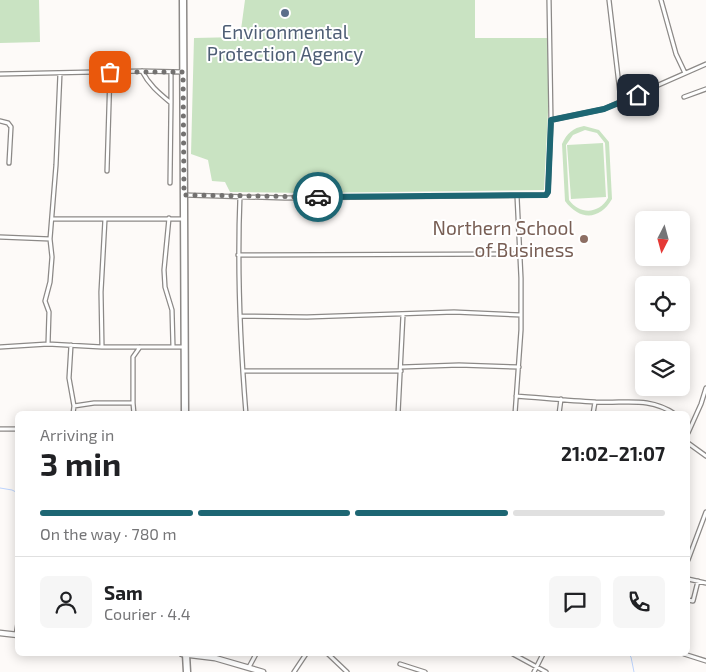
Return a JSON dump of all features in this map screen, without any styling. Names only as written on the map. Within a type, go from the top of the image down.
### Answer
[{"type":"highway","points":[[183,0],[185,411]]},
{"type":"highway","points":[[186,656],[187,672]]},
{"type":"street","points":[[184,195],[285,198],[546,195],[548,192],[551,120],[549,0]]},
{"type":"street","points":[[609,0],[621,102]]},
{"type":"street","points":[[661,0],[676,54],[686,73]]},
{"type":"street","points":[[551,120],[604,109],[706,64]]},
{"type":"street","points":[[142,71],[155,91],[172,103]]},
{"type":"street","points":[[107,171],[110,72]]},
{"type":"street","points":[[170,183],[171,72]]},
{"type":"street","points":[[0,74],[183,72]]},
{"type":"street","points":[[48,344],[49,312],[45,301],[50,282],[52,256],[50,239],[53,219],[60,74]]},
{"type":"street","points":[[684,98],[706,90]]},
{"type":"street","points":[[153,95],[155,91]]},
{"type":"street","points":[[0,121],[8,123],[11,127],[9,163]]},
{"type":"street","points":[[240,196],[238,255],[246,411]]},
{"type":"street","points":[[515,411],[521,314],[517,196]]},
{"type":"street","points":[[169,218],[164,279],[172,310],[173,347]]},
{"type":"street","points":[[53,219],[184,219]]},
{"type":"street","points":[[102,347],[101,292],[105,219]]},
{"type":"street","points":[[0,237],[50,239]]},
{"type":"street","points":[[238,255],[519,254]]},
{"type":"street","points":[[240,316],[308,317],[454,312],[521,314]]},
{"type":"street","points":[[398,411],[403,314]]},
{"type":"street","points":[[0,347],[48,344],[102,347],[185,347]]},
{"type":"street","points":[[72,345],[69,378],[73,411]]},
{"type":"street","points":[[134,411],[133,357],[140,347]]},
{"type":"street","points":[[243,370],[401,369],[459,365],[519,367]]},
{"type":"street","points":[[690,421],[701,404],[706,388]]},
{"type":"street","points":[[516,396],[595,402],[649,403],[658,404],[670,411]]},
{"type":"street","points":[[559,411],[561,399]]},
{"type":"street","points":[[594,411],[595,402]]},
{"type":"street","points":[[74,406],[94,403],[133,403]]},
{"type":"street","points":[[0,430],[15,429]]},
{"type":"street","points":[[690,445],[706,456]]},
{"type":"street","points":[[690,555],[706,512]]},
{"type":"street","points":[[690,579],[706,583]]},
{"type":"street","points":[[690,600],[693,601],[698,581]]},
{"type":"street","points":[[0,633],[15,635]]},
{"type":"street","points":[[200,656],[215,658],[263,672]]},
{"type":"street","points":[[250,667],[255,656]]},
{"type":"street","points":[[294,672],[305,656]]},
{"type":"street","points":[[330,656],[347,672]]},
{"type":"street","points":[[517,656],[546,672]]},
{"type":"street","points":[[534,672],[542,656]]},
{"type":"street","points":[[690,656],[706,661]]},
{"type":"street","points":[[400,664],[425,672]]},
{"type":"street","points":[[242,666],[242,672]]},
{"type":"green space","points":[[0,0],[39,0],[40,42],[0,43]]},
{"type":"green space","points":[[245,0],[475,0],[475,38],[548,38],[550,73],[544,190],[230,192],[225,182],[212,181],[208,160],[191,154],[194,38],[240,37]]},
{"type":"green space","points":[[584,126],[599,130],[609,142],[612,199],[602,211],[590,215],[583,215],[577,212],[565,201],[562,144],[571,132]],"holes":[[[585,130],[597,133],[605,143],[608,198],[600,207],[589,211],[578,208],[569,200],[566,145],[573,135]]]},
{"type":"green space","points":[[603,143],[606,197],[571,199],[567,145]]},
{"type":"waterway","points":[[0,488],[15,492]]},
{"type":"waterway","points":[[630,656],[634,672]]},
{"type":"way so far","points":[[110,72],[183,72],[184,195],[318,197]]},
{"type":"place","name":"Environmental Protection Agency","points":[[285,13]]},
{"type":"place","name":"Northern School of Business","points":[[584,239]]},
{"type":"route","points":[[318,197],[546,195],[548,192],[551,120],[569,118],[604,109],[638,95]]}]
